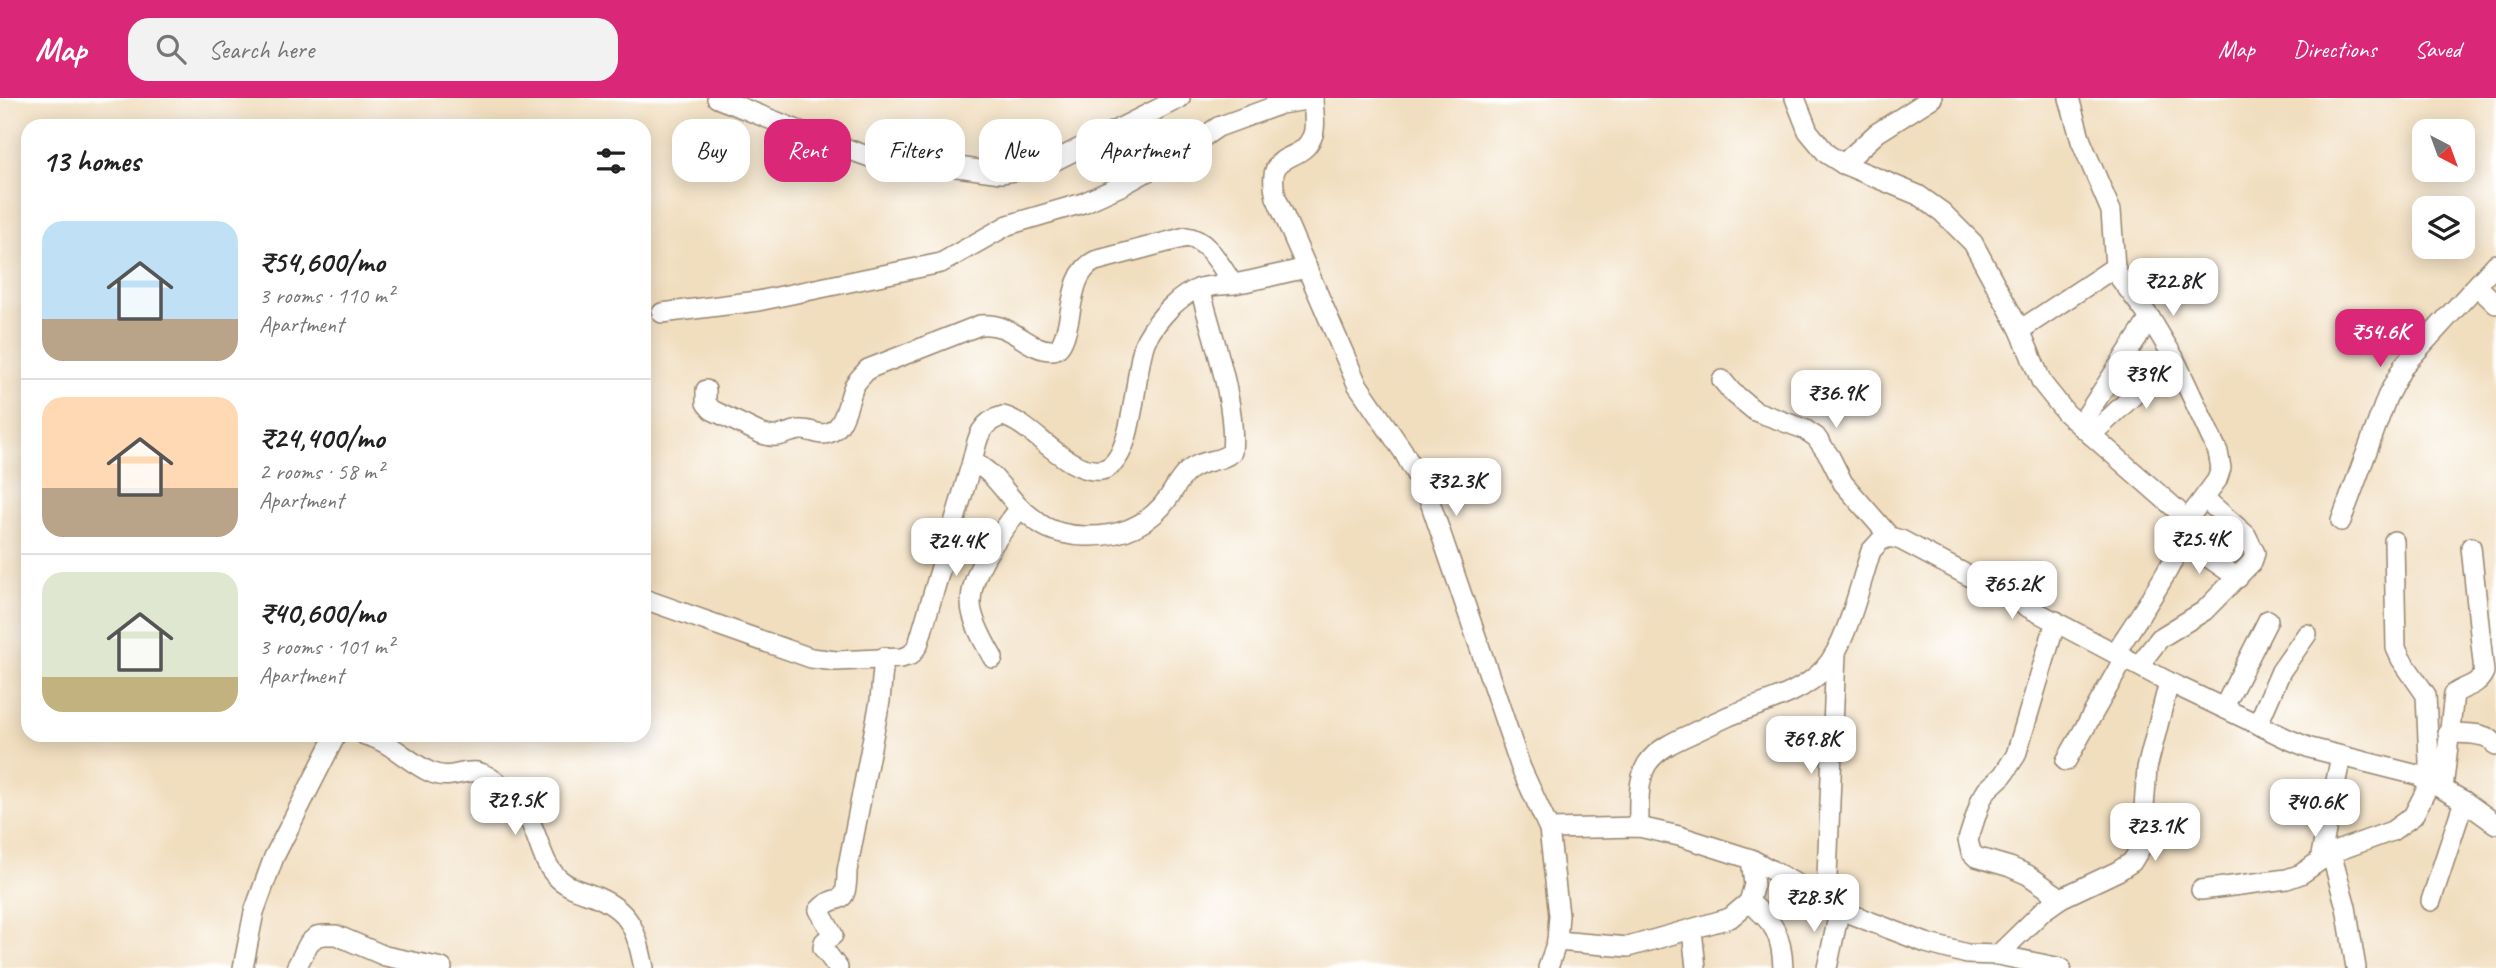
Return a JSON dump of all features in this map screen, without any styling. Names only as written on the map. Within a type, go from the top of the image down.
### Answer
[{"type":"street","points":[[717,98],[890,164],[943,165],[1000,173],[1042,167],[1180,98]]},
{"type":"street","points":[[1795,98],[1808,131],[1817,144],[1843,164],[1917,195],[1942,212],[1973,243],[2020,330],[2042,383],[2054,400],[2177,510],[2184,532],[2238,578]]},
{"type":"street","points":[[1843,164],[1878,133],[1932,98]]},
{"type":"street","points":[[2066,761],[2127,658],[2175,557],[2184,532],[2217,480],[2221,468],[2218,452],[2174,358],[2150,318],[2124,285],[2115,267],[2111,211],[2081,141],[2069,98]]},
{"type":"street","points":[[662,313],[758,301],[941,263],[1009,225],[1083,203],[1123,185],[1177,155],[1218,127],[1281,104],[1313,99],[1314,134],[1304,147],[1278,164],[1273,177],[1276,197],[1357,384],[1403,450],[1428,496],[1521,768],[1549,829],[1559,915],[1557,942],[1548,968]]},
{"type":"street","points":[[706,390],[706,403],[712,410],[762,435],[783,436],[802,429],[822,434],[837,427],[843,420],[855,383],[868,369],[981,325],[999,326],[1037,346],[1051,351],[1056,349],[1064,338],[1075,287],[1083,270],[1095,261],[1191,237],[1204,244],[1233,284]]},
{"type":"street","points":[[2341,521],[2387,397],[2404,365],[2496,264]]},
{"type":"street","points":[[2020,330],[2115,267]]},
{"type":"street","points":[[651,601],[811,658],[836,661],[907,657],[918,645],[978,434],[983,427],[1003,416],[1019,424],[1048,448],[1072,462],[1101,470],[1109,466],[1122,447],[1130,424],[1145,341],[1161,317],[1183,298],[1200,288],[1233,284],[1307,268]]},
{"type":"street","points":[[2477,285],[2496,304]]},
{"type":"street","points":[[972,462],[984,467],[1020,508],[1043,526],[1073,536],[1105,537],[1139,526],[1168,499],[1181,478],[1195,466],[1224,458],[1232,452],[1224,381],[1200,288]]},
{"type":"street","points":[[2085,430],[2150,318]]},
{"type":"street","points":[[2085,430],[2174,358]]},
{"type":"street","points":[[1722,380],[1755,411],[1804,429],[1816,437],[1843,483],[1890,537],[1901,540],[2169,681],[2258,724],[2310,748],[2417,775],[2463,801],[2496,824]]},
{"type":"street","points":[[2127,658],[2204,611],[2252,562],[2255,553],[2245,535],[2204,498]]},
{"type":"street","points":[[993,658],[980,634],[971,604],[979,569],[999,535],[1020,508]]},
{"type":"street","points":[[1639,827],[1640,786],[1647,765],[1662,749],[1728,717],[1805,685],[1824,670],[1836,652],[1871,551],[1880,541],[1890,537]]},
{"type":"street","points":[[2394,541],[2396,648],[2400,659],[2426,695],[2436,786]]},
{"type":"street","points":[[2201,890],[2287,879],[2301,874],[2326,856],[2404,824],[2436,786],[2454,694],[2462,688],[2474,685],[2484,672],[2471,547]]},
{"type":"street","points":[[2224,707],[2268,620]]},
{"type":"street","points":[[2056,621],[2016,755],[1981,800],[1968,840],[1971,852],[1976,856],[2028,875],[2061,898]]},
{"type":"street","points":[[2258,724],[2281,671],[2307,634]]},
{"type":"street","points":[[1827,968],[1833,904],[1836,652]]},
{"type":"street","points":[[838,968],[823,948],[823,943],[833,935],[819,910],[824,905],[839,900],[847,890],[852,838],[880,701],[884,657]]},
{"type":"street","points":[[1998,955],[2044,910],[2061,898],[2118,872],[2132,862],[2141,847],[2147,768],[2169,681]]},
{"type":"street","points":[[2448,733],[2486,736],[2494,741],[2496,746]]},
{"type":"street","points":[[243,968],[254,912],[274,857],[332,742]]},
{"type":"street","points":[[381,742],[433,773],[452,777],[478,772],[492,779],[527,816],[547,866],[559,879],[572,888],[607,901],[632,922],[644,968]]},
{"type":"street","points":[[2342,756],[2326,856],[2346,907],[2356,968]]},
{"type":"street","points":[[2431,901],[2463,801]]},
{"type":"street","points":[[1549,829],[1639,827],[1709,845],[1751,859],[1833,904],[1962,961],[1998,955],[2019,964],[2061,968]]},
{"type":"street","points":[[1557,942],[1628,947],[1730,918],[1749,902],[1754,885],[1751,859]]},
{"type":"street","points":[[1749,902],[1773,924],[1779,938],[1783,968]]},
{"type":"street","points":[[1692,930],[1696,968]]},
{"type":"street","points":[[296,968],[309,943],[317,936],[325,935],[336,936],[385,956],[442,968]]}]
